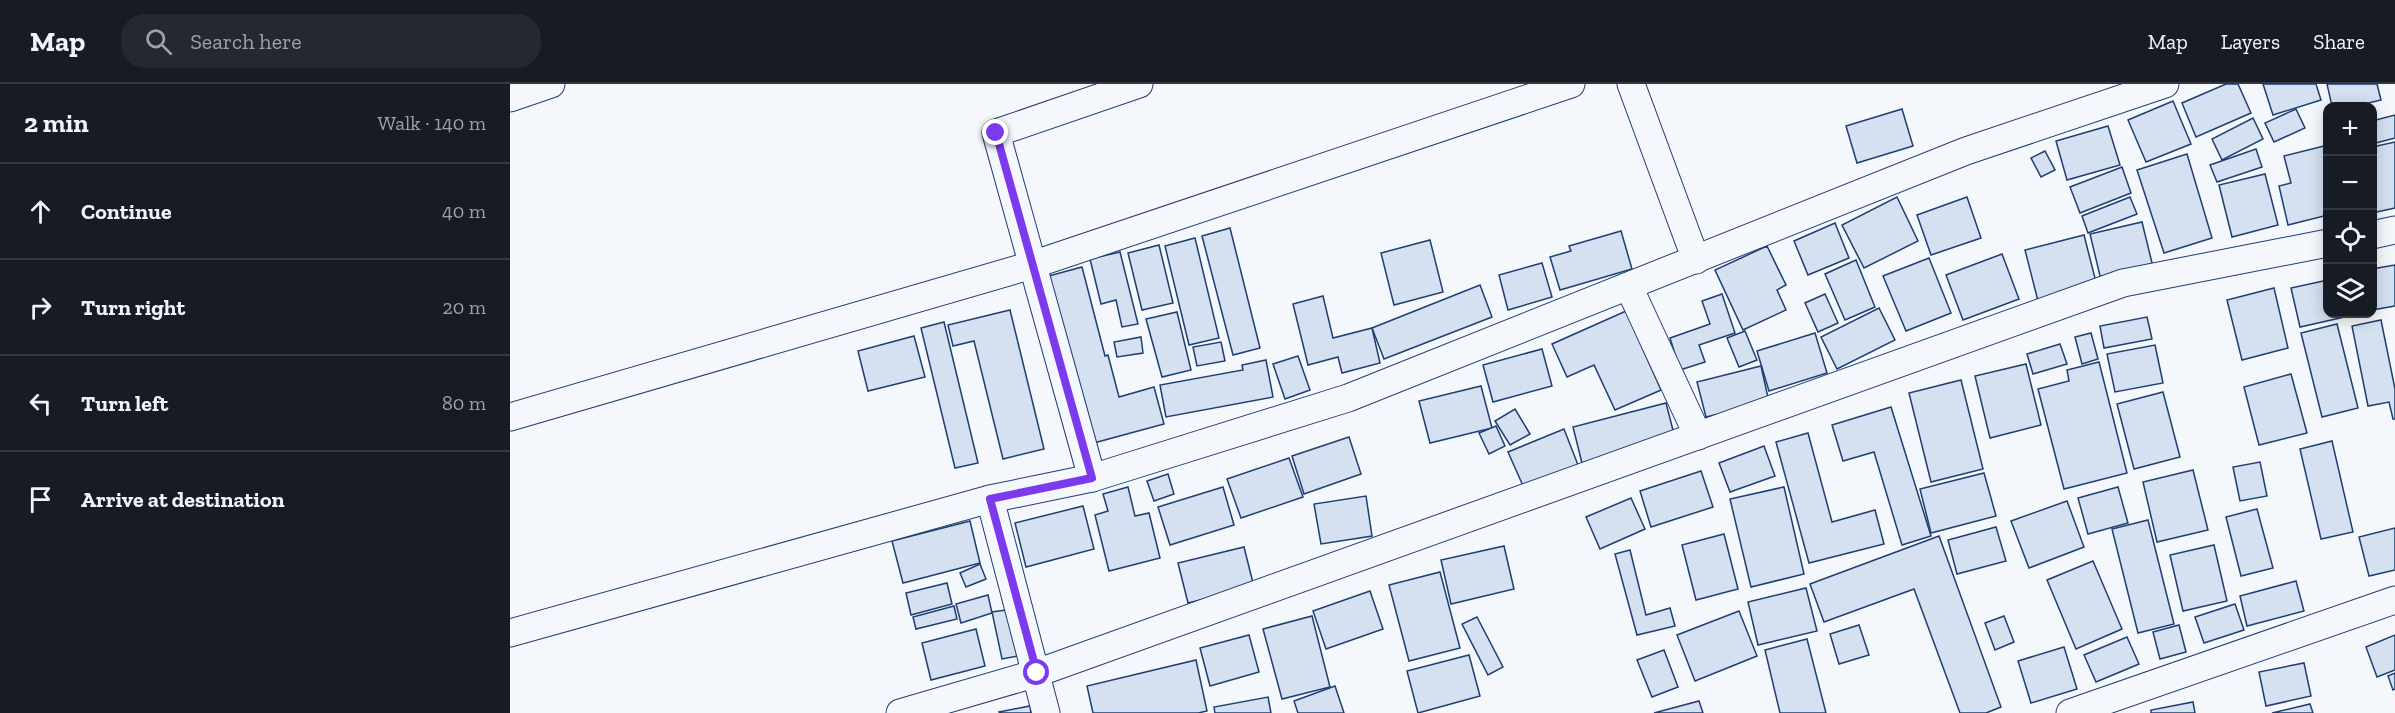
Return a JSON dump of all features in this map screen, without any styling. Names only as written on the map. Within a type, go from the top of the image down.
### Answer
[{"type":"street","points":[[510,98],[551,84]]},
{"type":"street","points":[[1092,478],[996,133],[1139,84]]},
{"type":"street","points":[[510,417],[1032,265],[1571,84]]},
{"type":"street","points":[[1631,84],[1696,260]]},
{"type":"street","points":[[510,633],[990,499],[1092,478],[1348,398],[1965,151],[2165,84]]},
{"type":"street","points":[[2377,234],[2395,230]]},
{"type":"street","points":[[900,713],[1037,673],[2123,283],[2323,244]]},
{"type":"street","points":[[1629,287],[1698,436]]},
{"type":"street","points":[[990,499],[1046,713]]},
{"type":"street","points":[[2070,713],[2395,600]]},
{"type":"building","points":[[2226,84],[2238,84],[2251,113],[2196,137],[2182,103]]},
{"type":"building","points":[[2263,84],[2316,84],[2321,100],[2273,115]]},
{"type":"building","points":[[2327,84],[2377,84],[2381,100],[2373,102],[2331,102]]},
{"type":"building","points":[[2173,101],[2191,144],[2146,162],[2128,120]]},
{"type":"building","points":[[1902,109],[1913,146],[1857,163],[1846,126]]},
{"type":"building","points":[[2296,109],[2305,128],[2274,142],[2265,123]]},
{"type":"building","points":[[2395,115],[2395,138],[2377,143],[2377,120]]},
{"type":"building","points":[[2253,118],[2263,139],[2222,160],[2212,139]]},
{"type":"building","points":[[2108,126],[2120,165],[2067,180],[2056,141]]},
{"type":"building","points":[[2395,142],[2395,208],[2377,212],[2377,156],[2377,146]]},
{"type":"building","points":[[2323,146],[2323,216],[2288,225],[2279,186],[2291,183],[2284,156]]},
{"type":"building","points":[[2256,149],[2262,167],[2217,182],[2210,165]]},
{"type":"building","points":[[2045,151],[2055,170],[2041,177],[2031,158]]},
{"type":"building","points":[[2187,154],[2212,238],[2164,253],[2137,170]]},
{"type":"building","points":[[2122,167],[2131,193],[2080,213],[2070,187]]},
{"type":"building","points":[[2265,174],[2278,225],[2232,237],[2219,185]]},
{"type":"building","points":[[1897,197],[1918,241],[1864,268],[1842,225]]},
{"type":"building","points":[[1967,197],[1981,238],[1931,255],[1917,215]]},
{"type":"building","points":[[2130,197],[2137,214],[2088,233],[2082,216]]},
{"type":"building","points":[[2142,222],[2153,267],[2101,280],[2090,234]]},
{"type":"building","points":[[1835,223],[1849,258],[1808,275],[1794,241]]},
{"type":"building","points":[[1230,228],[1260,348],[1233,355],[1202,236]]},
{"type":"building","points":[[1621,231],[1632,269],[1560,290],[1550,257],[1571,251],[1569,246]]},
{"type":"building","points":[[2084,235],[2097,286],[2038,301],[2025,250]]},
{"type":"building","points":[[1195,238],[1219,338],[1189,345],[1165,246]]},
{"type":"building","points":[[1430,240],[1443,292],[1394,305],[1381,253]]},
{"type":"building","points":[[1159,245],[1173,303],[1142,310],[1128,253]]},
{"type":"building","points":[[1767,246],[1786,285],[1777,290],[1786,310],[1743,330],[1715,270]]},
{"type":"building","points":[[1120,252],[1138,324],[1122,327],[1116,300],[1101,304],[1090,259]]},
{"type":"building","points":[[2002,254],[2019,299],[1963,320],[1946,275]]},
{"type":"building","points":[[1929,258],[1951,313],[1906,331],[1883,276]]},
{"type":"building","points":[[1856,260],[1875,307],[1845,320],[1825,274]]},
{"type":"building","points":[[1542,263],[1552,297],[1508,310],[1499,275]]},
{"type":"building","points":[[2395,265],[2395,306],[2377,309],[2377,268]]},
{"type":"building","points":[[1082,267],[1105,356],[1108,355],[1119,397],[1154,387],[1164,424],[1090,444],[1045,277]]},
{"type":"building","points":[[2323,281],[2323,318],[2340,318],[2300,327],[2291,288]]},
{"type":"building","points":[[1480,285],[1492,317],[1384,359],[1372,328]]},
{"type":"building","points":[[2274,288],[2288,348],[2242,360],[2227,300]]},
{"type":"building","points":[[1722,294],[1735,333],[1699,345],[1705,362],[1680,370],[1670,338],[1710,324],[1702,301]]},
{"type":"building","points":[[1825,294],[1838,323],[1818,332],[1805,303]]},
{"type":"building","points":[[1323,296],[1333,338],[1372,328],[1380,363],[1342,373],[1338,357],[1308,365],[1293,304]]},
{"type":"building","points":[[1879,308],[1895,340],[1837,369],[1821,337]]},
{"type":"building","points":[[1010,310],[1044,449],[1003,459],[974,341],[953,346],[948,325]]},
{"type":"building","points":[[1626,311],[1661,390],[1615,410],[1594,365],[1567,377],[1552,344]]},
{"type":"building","points":[[1177,312],[1191,370],[1162,377],[1146,319]]},
{"type":"building","points":[[2147,317],[2152,339],[2104,348],[2100,326]]},
{"type":"building","points":[[2381,320],[2395,389],[2395,419],[2393,419],[2389,402],[2368,406],[2352,326]]},
{"type":"building","points":[[944,322],[978,463],[955,468],[921,328]]},
{"type":"building","points":[[2337,324],[2358,408],[2322,417],[2301,333]]},
{"type":"building","points":[[1745,331],[1757,360],[1739,367],[1727,338]]},
{"type":"building","points":[[1815,333],[1827,373],[1769,391],[1757,351]]},
{"type":"building","points":[[2091,333],[2098,359],[2082,364],[2075,337]]},
{"type":"building","points":[[914,336],[925,377],[868,391],[858,351]]},
{"type":"building","points":[[1141,337],[1143,353],[1117,357],[1114,342]]},
{"type":"building","points":[[1221,342],[1225,361],[1197,366],[1193,347]]},
{"type":"building","points":[[2060,344],[2067,364],[2033,374],[2027,354]]},
{"type":"building","points":[[2155,345],[2163,383],[2115,392],[2107,354]]},
{"type":"building","points":[[1542,349],[1552,386],[1493,402],[1483,365]]},
{"type":"building","points":[[1298,356],[1310,390],[1285,399],[1273,364]]},
{"type":"building","points":[[1266,360],[1273,397],[1166,417],[1160,385],[1243,370],[1242,365]]},
{"type":"building","points":[[2099,362],[2127,473],[2064,489],[2038,389],[2069,381],[2067,370]]},
{"type":"building","points":[[2026,364],[2041,425],[1990,438],[1975,376]]},
{"type":"building","points":[[1761,366],[1769,402],[1706,417],[1697,382]]},
{"type":"building","points":[[2291,374],[2307,433],[2259,445],[2244,387]]},
{"type":"building","points":[[1961,380],[1983,469],[1931,482],[1909,393]]},
{"type":"building","points":[[1481,386],[1492,428],[1430,443],[1419,401]]},
{"type":"building","points":[[2163,392],[2180,457],[2134,469],[2117,404]]},
{"type":"building","points":[[1666,403],[1675,438],[1582,463],[1573,427]]},
{"type":"building","points":[[1891,407],[1931,536],[1902,545],[1874,452],[1843,461],[1832,425]]},
{"type":"building","points":[[1515,409],[1530,434],[1510,445],[1495,421]]},
{"type":"building","points":[[1496,426],[1505,446],[1489,454],[1479,433]]},
{"type":"building","points":[[1564,429],[1578,465],[1524,488],[1508,452]]},
{"type":"building","points":[[1808,433],[1832,522],[1875,510],[1884,544],[1809,563],[1776,442]]},
{"type":"building","points":[[1349,437],[1361,474],[1304,494],[1292,456]]},
{"type":"building","points":[[2332,441],[2353,532],[2321,539],[2300,449]]},
{"type":"building","points":[[1764,446],[1775,476],[1730,492],[1719,463]]},
{"type":"building","points":[[1289,458],[1303,497],[1241,518],[1227,479]]},
{"type":"building","points":[[2260,462],[2267,496],[2240,501],[2233,467]]},
{"type":"building","points":[[2193,470],[2208,530],[2157,542],[2143,482]]},
{"type":"building","points":[[1701,471],[1713,507],[1651,527],[1640,491]]},
{"type":"building","points":[[1984,473],[1996,516],[1931,533],[1920,489]]},
{"type":"building","points":[[1168,474],[1174,494],[1154,501],[1147,481]]},
{"type":"building","points":[[1128,487],[1135,516],[1149,513],[1160,558],[1109,571],[1095,515],[1108,511],[1103,494]]},
{"type":"building","points":[[1223,487],[1234,525],[1170,545],[1158,507]]},
{"type":"building","points":[[1784,487],[1804,574],[1751,587],[1730,499]]},
{"type":"building","points":[[2118,487],[2128,523],[2088,534],[2078,498]]},
{"type":"building","points":[[1366,496],[1372,536],[1321,544],[1314,504]]},
{"type":"building","points":[[1631,498],[1645,529],[1600,549],[1586,517]]},
{"type":"building","points":[[2067,501],[2084,547],[2029,568],[2011,521]]},
{"type":"building","points":[[1083,506],[1094,549],[1026,567],[1015,523]]},
{"type":"building","points":[[2257,509],[2273,568],[2241,576],[2226,517]]},
{"type":"building","points":[[2148,520],[2174,624],[2138,633],[2112,529]]},
{"type":"building","points":[[970,521],[980,563],[903,583],[892,541]]},
{"type":"building","points":[[1996,527],[2006,561],[1957,574],[1948,540]]},
{"type":"building","points":[[2395,528],[2395,570],[2369,576],[2359,537]]},
{"type":"building","points":[[1724,534],[1738,589],[1696,600],[1682,545]]},
{"type":"building","points":[[1939,536],[2001,707],[1986,713],[1960,713],[1914,589],[1824,622],[1810,584]]},
{"type":"building","points":[[2214,545],[2227,601],[2183,611],[2170,555]]},
{"type":"building","points":[[1504,546],[1514,589],[1451,604],[1441,560]]},
{"type":"building","points":[[1244,547],[1254,587],[1188,603],[1178,563]]},
{"type":"building","points":[[1630,550],[1646,615],[1670,608],[1675,626],[1637,635],[1615,554]]},
{"type":"building","points":[[2093,561],[2122,629],[2076,649],[2047,580]]},
{"type":"building","points":[[980,564],[986,579],[966,587],[960,573]]},
{"type":"building","points":[[1440,572],[1460,648],[1409,661],[1389,585]]},
{"type":"building","points":[[2296,581],[2304,611],[2247,626],[2240,596]]},
{"type":"building","points":[[947,583],[952,604],[911,615],[906,593]]},
{"type":"building","points":[[1806,588],[1817,631],[1758,645],[1748,602]]},
{"type":"building","points":[[1370,591],[1383,629],[1326,649],[1313,611]]},
{"type":"building","points":[[988,595],[992,613],[961,623],[956,604]]},
{"type":"building","points":[[2235,604],[2244,630],[2204,643],[2195,617]]},
{"type":"building","points":[[954,606],[957,619],[916,629],[913,617]]},
{"type":"building","points":[[1013,609],[1023,655],[1002,659],[992,612]]},
{"type":"building","points":[[1739,611],[1757,656],[1695,681],[1677,635]]},
{"type":"building","points":[[1312,616],[1330,687],[1282,699],[1263,629]]},
{"type":"building","points":[[2004,616],[2014,642],[1995,650],[1985,623]]},
{"type":"building","points":[[1477,617],[1503,667],[1488,675],[1462,624]]},
{"type":"building","points":[[1859,625],[1869,655],[1839,664],[1830,634]]},
{"type":"building","points":[[2179,625],[2186,652],[2160,659],[2153,632]]},
{"type":"building","points":[[976,629],[985,666],[931,680],[922,643]]},
{"type":"building","points":[[1249,635],[1259,672],[1210,686],[1200,648]]},
{"type":"building","points":[[2395,635],[2395,670],[2377,677],[2366,647]]},
{"type":"building","points":[[2127,637],[2139,664],[2096,682],[2084,655]]},
{"type":"building","points":[[1807,639],[1826,713],[1780,713],[1765,650]]},
{"type":"building","points":[[2064,647],[2077,689],[2031,703],[2018,661]]},
{"type":"building","points":[[1664,650],[1678,687],[1652,697],[1637,660]]},
{"type":"building","points":[[1469,655],[1480,696],[1418,713],[1407,671]]},
{"type":"building","points":[[1196,660],[1207,711],[1198,713],[1093,713],[1087,686]]},
{"type":"building","points":[[2304,663],[2311,696],[2266,706],[2259,672]]},
{"type":"building","points":[[2395,673],[2395,689],[2393,690],[2388,676]]},
{"type":"building","points":[[1335,686],[1344,713],[1298,713],[1294,701]]},
{"type":"building","points":[[1268,697],[1271,713],[1215,713],[1214,707]]},
{"type":"building","points":[[1699,701],[1703,713],[1654,713]]},
{"type":"building","points":[[2193,702],[2195,713],[2151,713],[2151,710]]},
{"type":"building","points":[[2310,704],[2313,713],[2272,713]]},
{"type":"building","points":[[1030,706],[1031,713],[999,712]]},
{"type":"route","points":[[996,133],[1092,478],[990,499],[1037,673]]}]
